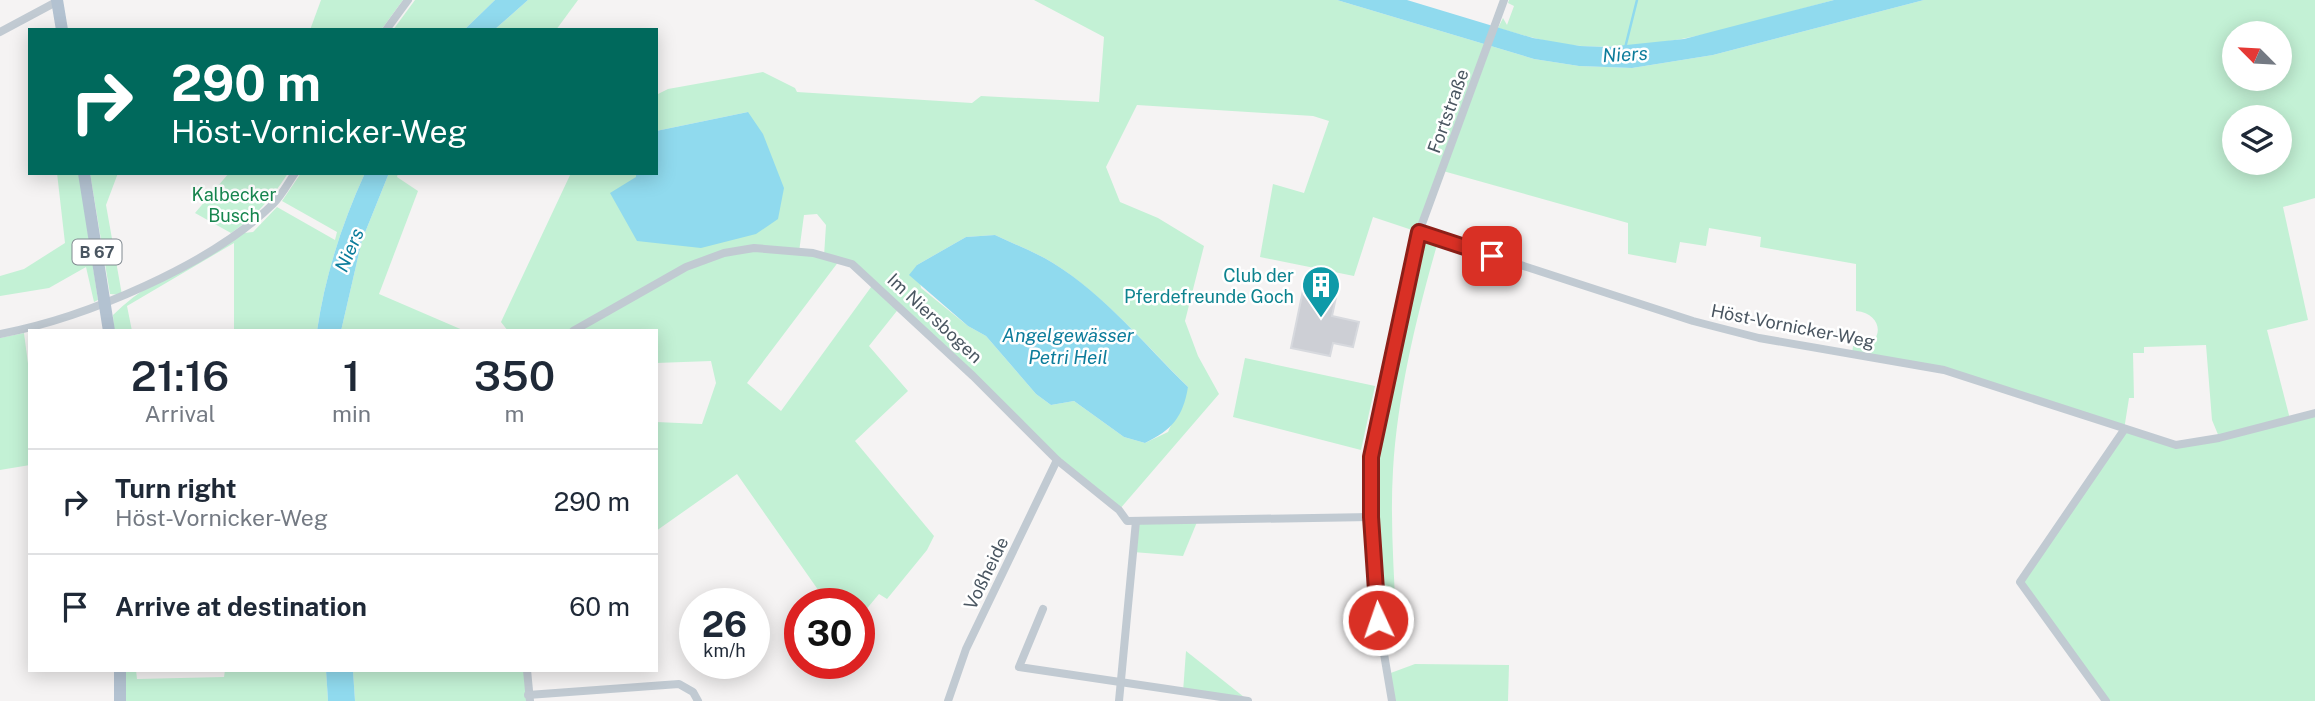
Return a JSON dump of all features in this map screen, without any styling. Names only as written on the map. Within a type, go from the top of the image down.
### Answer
[{"type":"main road","points":[[57,0],[62,28]]},
{"type":"main road","name":"B 67","points":[[84,175],[109,329]]},
{"type":"main road","points":[[120,672],[120,701]]},
{"type":"street","points":[[0,32],[57,0]]},
{"type":"street","points":[[387,28],[408,0]]},
{"type":"street","name":"Fortstraße","points":[[1392,701],[1376,607],[1371,517],[1374,434],[1419,232],[1504,0]]},
{"type":"street","points":[[29,329],[152,284],[243,231],[276,202],[294,175]]},
{"type":"street","name":"Höst-Vornicker-Weg","points":[[1419,232],[1693,321],[1759,338],[1944,370],[2176,445],[2219,438],[2315,413]]},
{"type":"street","name":"Im Niersbogen","points":[[576,329],[685,267],[724,253],[754,248],[813,253],[859,268],[1057,460],[1119,510],[1126,521],[1136,521]]},
{"type":"street","points":[[0,334],[28,329]]},
{"type":"street","points":[[2106,701],[2020,582],[2124,430]]},
{"type":"street","name":"Voßheide","points":[[948,701],[966,649],[1057,460]]},
{"type":"street","points":[[1119,701],[1136,521],[1371,517]]},
{"type":"street","points":[[1043,609],[1019,667],[1248,701]]},
{"type":"street","points":[[527,672],[529,698],[680,684],[694,692],[698,701]]},
{"type":"green space","points":[[321,0],[403,0],[382,28],[311,28]]},
{"type":"green space","points":[[415,0],[495,0],[466,28],[394,28]]},
{"type":"green space","points":[[528,0],[578,0],[557,28],[496,28]]},
{"type":"green space","points":[[1034,0],[1337,0],[1534,59],[1579,66],[1632,68],[1713,55],[1924,0],[2315,0],[2315,198],[2283,207],[2308,320],[2267,330],[2290,419],[2315,413],[2315,701],[2106,701],[2020,582],[2124,430],[1944,370],[1852,354],[1853,346],[1871,343],[1878,331],[1873,318],[1856,311],[1856,264],[1760,247],[1761,237],[1709,228],[1706,246],[1680,242],[1676,263],[1628,254],[1628,223],[1443,171],[1419,232],[1439,238],[1423,295],[1399,411],[1392,508],[1396,621],[1378,620],[1371,457],[1418,232],[1373,217],[1354,276],[1260,257],[1273,184],[1304,193],[1329,121],[1313,116],[1137,105],[1106,167],[1120,202],[1158,218],[1204,246],[1185,321],[1198,356],[1219,394],[1119,510],[1057,460],[900,307],[869,346],[908,391],[855,441],[934,536],[927,550],[887,599],[879,594],[875,599],[875,588],[817,588],[737,474],[658,530],[658,422],[702,424],[716,383],[711,361],[658,363],[658,329],[506,329],[501,322],[570,175],[636,175],[637,241],[748,112],[658,131],[658,94],[668,89],[763,72],[795,88],[797,92],[972,103],[981,96],[1099,102],[1104,37]],"holes":[[[817,214],[826,225],[824,256],[799,252],[804,215]],[[995,235],[1053,263],[1090,290],[1188,387],[1168,432],[1145,443],[1124,437],[1074,401],[1051,405],[1036,394],[986,336],[968,326],[921,288],[917,265],[966,237]],[[839,261],[859,268],[874,283],[781,411],[747,383]],[[2206,345],[2212,420],[2219,437],[2176,445],[2124,430],[2129,398],[2134,398],[2133,353],[2144,353],[2144,347]]]},
{"type":"green space","points":[[1509,0],[1834,0],[1678,40],[1614,47],[1560,43],[1498,28],[1503,18],[1507,25],[1514,6],[1508,3]]},
{"type":"green space","points":[[57,175],[79,175],[98,300],[94,302],[86,267],[49,288],[0,296],[0,276],[24,269],[65,243]]},
{"type":"green space","points":[[90,175],[117,175],[106,205],[122,295],[110,294]]},
{"type":"green space","name":"Kalbecker Busch","points":[[227,175],[287,175],[263,206],[231,233],[195,213]]},
{"type":"green space","points":[[300,175],[364,175],[335,250],[317,329],[234,329],[234,243],[127,306],[132,329],[114,329],[113,315],[142,291],[244,233],[253,232],[277,207],[335,240],[337,232],[282,201]]},
{"type":"green space","points":[[388,175],[398,175],[418,191],[379,294],[460,329],[341,329],[362,240]]},
{"type":"green space","points":[[24,333],[28,364],[28,465],[0,470],[0,338]]},
{"type":"green space","points":[[1245,358],[1375,386],[1361,450],[1233,417]]},
{"type":"green space","points":[[1136,521],[1197,522],[1183,556],[1133,552]]},
{"type":"green space","points":[[1186,651],[1249,701],[1183,692]]},
{"type":"green space","points":[[1415,664],[1509,665],[1508,701],[1392,701],[1388,674]]},
{"type":"green space","points":[[125,672],[136,672],[137,679],[224,677],[225,672],[326,672],[328,701],[126,701]]},
{"type":"green space","points":[[353,672],[527,672],[530,701],[355,701]]},
{"type":"water","points":[[495,0],[528,0],[496,28],[466,28]]},
{"type":"water","name":"Niers","points":[[1337,0],[1407,0],[1533,38],[1580,46],[1607,47],[1684,39],[1834,0],[1924,0],[1713,55],[1632,68],[1579,66],[1534,59]]},
{"type":"water","points":[[748,112],[763,134],[784,188],[778,219],[756,234],[701,248],[637,241],[610,193],[636,175],[658,175],[658,131]]},
{"type":"water","name":"Niers","points":[[364,175],[388,175],[362,240],[341,329],[317,329],[335,250]]},
{"type":"water","name":"Angelgewässer Petri Heil","points":[[995,235],[1046,259],[1090,290],[1188,387],[1183,407],[1169,427],[1145,443],[1124,437],[1074,401],[1051,405],[1036,394],[986,336],[968,326],[909,275],[917,265],[966,237]]},
{"type":"water","points":[[326,672],[353,672],[355,701],[328,701]]},
{"type":"building","name":"Club der Pferdefreunde Goch","points":[[1306,276],[1339,283],[1332,316],[1359,322],[1353,347],[1333,343],[1330,356],[1291,348]]},
{"type":"waterway","name":"Niers","points":[[1625,48],[1637,0]]},
{"type":"place","name":"Club der Pferdefreunde Goch","points":[[1321,319]]},
{"type":"route","points":[[1378,620],[1371,517],[1371,457],[1406,282],[1419,232],[1492,256]]}]
